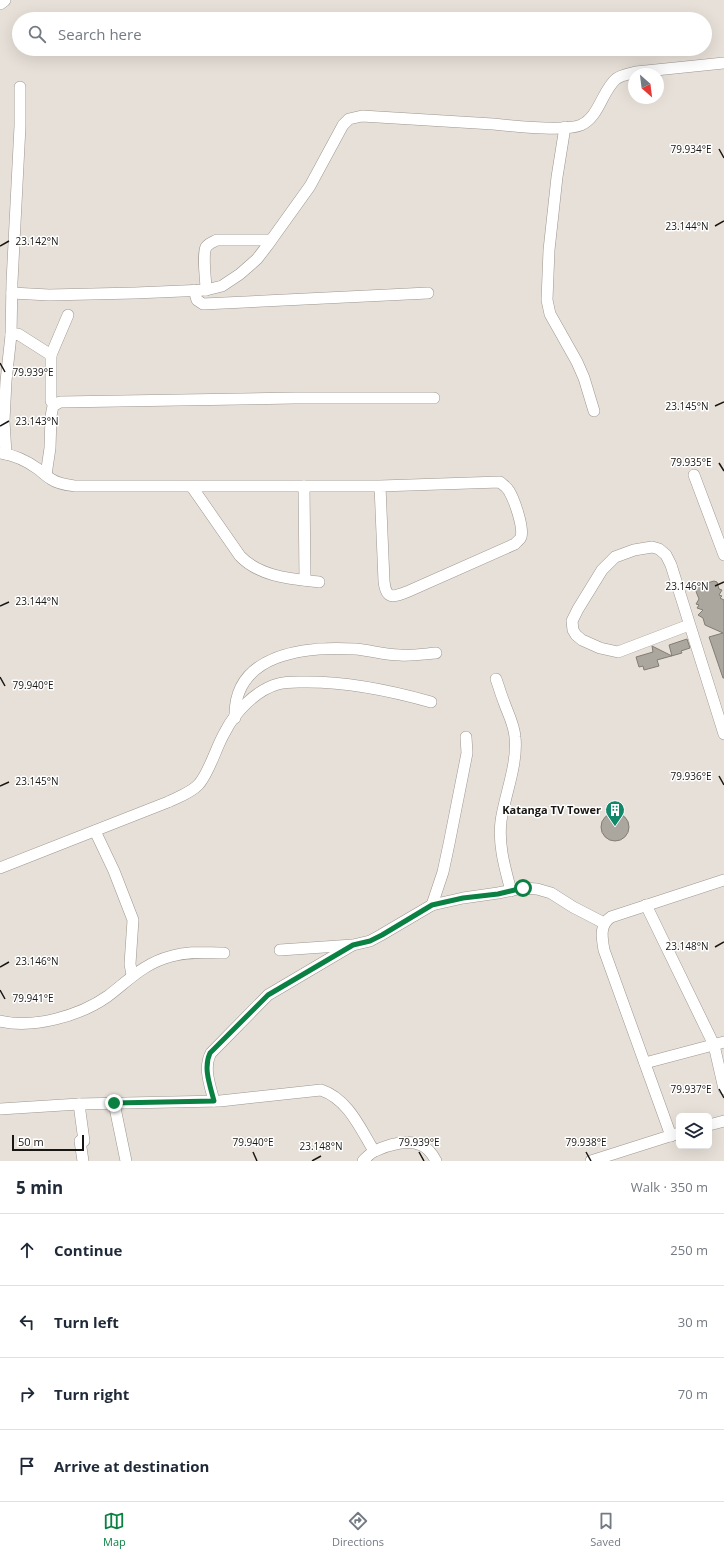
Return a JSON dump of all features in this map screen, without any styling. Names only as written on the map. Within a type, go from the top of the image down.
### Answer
[{"type":"street","points":[[0,3],[4,0]]},
{"type":"street","points":[[12,293],[57,295],[206,290],[222,286],[235,278],[257,258],[271,240],[310,186],[343,125],[349,119],[362,116],[540,128],[573,127],[588,120],[611,84],[623,75],[636,72],[724,62]]},
{"type":"street","points":[[20,87],[20,126],[11,335],[6,381],[3,453],[23,460],[62,484],[75,486],[380,486],[500,482],[509,491],[514,503],[522,536],[515,544],[410,591],[399,595],[390,596],[385,591],[384,581],[380,486]]},
{"type":"street","points":[[565,127],[557,177],[546,300],[550,314],[579,367],[594,411]]},
{"type":"street","points":[[206,290],[204,256],[206,248],[209,244],[217,240],[271,240]]},
{"type":"street","points":[[194,290],[197,300],[203,304],[428,293]]},
{"type":"street","points":[[52,401],[51,355],[68,315]]},
{"type":"street","points":[[11,335],[18,334],[51,355]]},
{"type":"street","points":[[46,475],[50,448],[52,411],[55,403],[60,402],[295,398],[434,398]]},
{"type":"street","points":[[694,475],[724,555]]},
{"type":"street","points":[[304,486],[305,580]]},
{"type":"street","points":[[192,487],[240,556],[248,564],[259,570],[292,579],[319,582]]},
{"type":"street","points":[[689,625],[618,652],[600,648],[582,640],[576,635],[572,626],[572,620],[602,570],[610,561],[624,553],[644,548],[652,547],[659,549],[666,555],[671,565],[724,734]]},
{"type":"street","points":[[235,718],[236,696],[242,684],[254,670],[263,663],[281,656],[317,649],[356,649],[401,655],[436,654]]},
{"type":"street","points":[[496,679],[510,715],[516,737],[515,753],[501,822],[500,841],[511,891]]},
{"type":"street","points":[[0,868],[168,802],[189,792],[199,784],[205,774],[227,727],[250,699],[277,684],[289,682],[325,682],[393,692],[432,702]]},
{"type":"street","points":[[432,905],[443,872],[449,844],[467,753],[466,737]]},
{"type":"street","points":[[95,831],[114,872],[133,920],[130,964],[132,975]]},
{"type":"street","points":[[591,1161],[675,1134],[645,1063],[604,950],[602,938],[604,923],[611,917],[724,880]]},
{"type":"street","points":[[280,950],[353,945],[370,941],[432,905],[523,888],[537,889],[551,893],[573,907],[604,923]]},
{"type":"street","points":[[646,905],[719,1043],[724,1090]]},
{"type":"street","points":[[214,1101],[207,1070],[207,1062],[210,1053],[268,995],[353,945]]},
{"type":"street","points":[[0,1020],[18,1024],[38,1023],[74,1014],[107,997],[132,975],[147,966],[171,956],[191,952],[224,953]]},
{"type":"street","points":[[645,1063],[719,1043]]},
{"type":"street","points":[[0,1109],[79,1104],[214,1101],[321,1090],[331,1093],[342,1102],[374,1151]]},
{"type":"street","points":[[114,1103],[126,1161]]},
{"type":"street","points":[[79,1104],[83,1161]]},
{"type":"street","points":[[712,1124],[724,1121]]},
{"type":"street","points":[[363,1161],[374,1151],[411,1142],[423,1145],[430,1151],[436,1161]]},
{"type":"building","points":[[714,581],[717,582],[719,589],[722,590],[719,595],[722,596],[720,598],[724,600],[724,678],[709,637],[723,633],[705,625],[703,618],[698,615],[703,610],[697,608],[699,605],[696,604],[699,599],[695,589],[697,586]]},
{"type":"building","points":[[687,639],[690,648],[681,651],[682,653],[672,656],[669,645]]},
{"type":"building","points":[[652,646],[672,656],[657,660],[659,666],[644,670],[643,666],[639,667],[636,657],[653,652]]},
{"type":"building","name":"Katanga TV Tower","points":[[615,813],[625,817],[629,827],[625,837],[615,841],[605,837],[601,827],[605,817]]},
{"type":"place","name":"Katanga TV Tower","points":[[615,827]]},
{"type":"route","points":[[114,1103],[214,1101],[207,1070],[207,1062],[210,1053],[268,995],[279,987],[302,976],[327,959],[353,945],[370,941],[382,935],[432,905],[463,898],[498,894],[523,888]]}]
